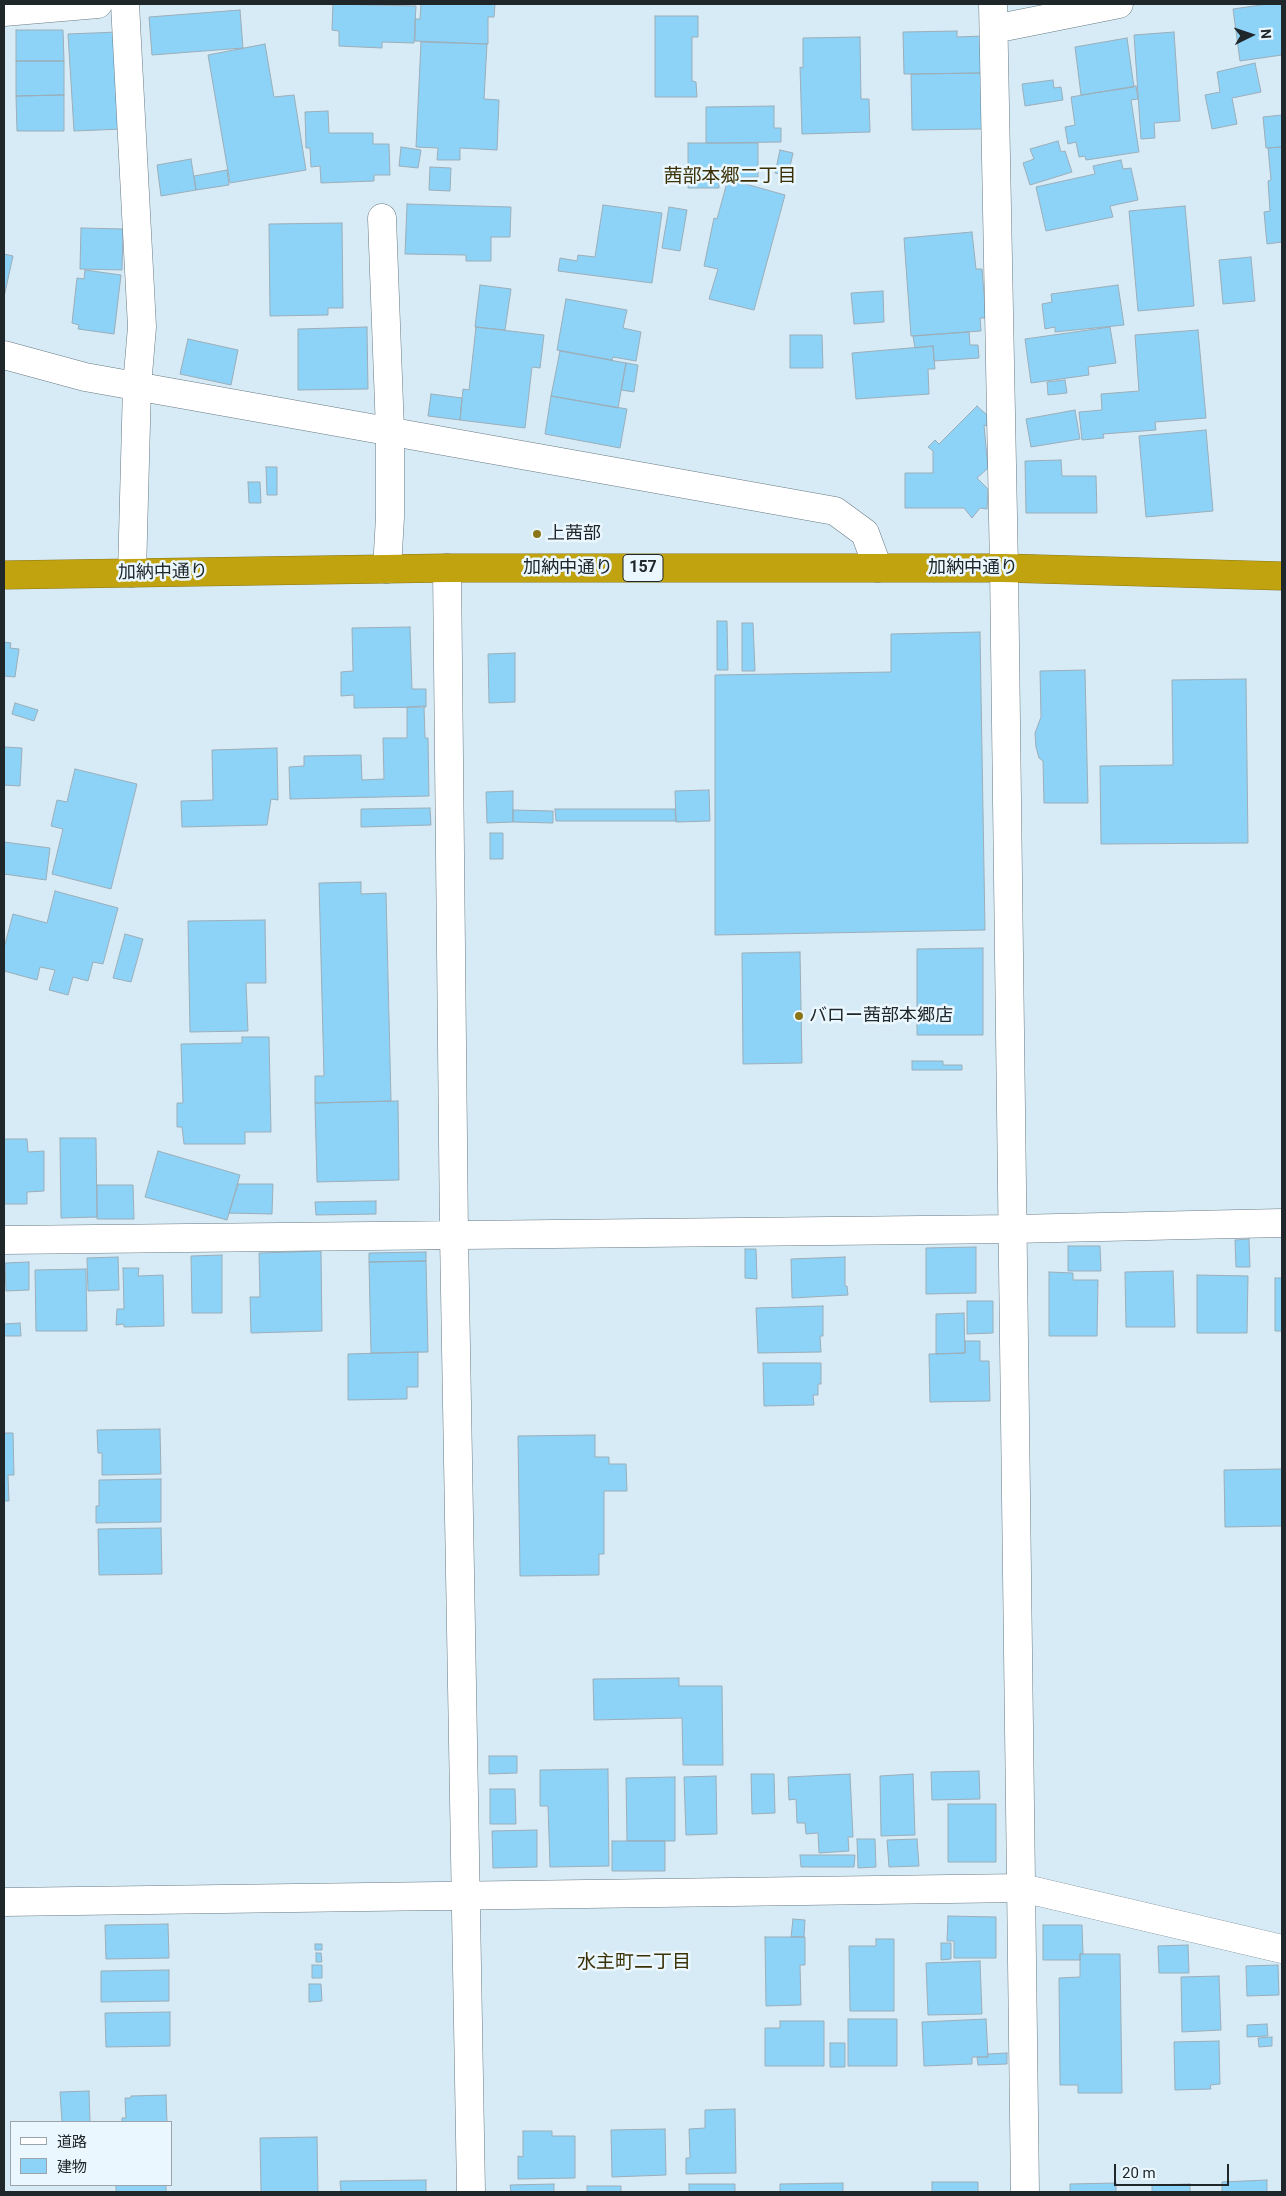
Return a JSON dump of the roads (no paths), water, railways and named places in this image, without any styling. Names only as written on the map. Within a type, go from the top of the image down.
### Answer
[{"type":"highway","name":"加納中通り","points":[[4,575],[447,568],[1004,568],[1282,576]]},
{"type":"street","points":[[4,12],[98,4]]},
{"type":"street","points":[[125,4],[142,327],[137,386],[132,573]]},
{"type":"street","points":[[1025,2192],[1004,568],[994,17],[1120,4]]},
{"type":"street","points":[[382,218],[390,431],[390,517],[387,569]]},
{"type":"street","points":[[4,355],[85,377],[835,511],[865,533],[878,568]]},
{"type":"street","points":[[447,568],[454,1235],[470,2192]]},
{"type":"street","points":[[4,1240],[1013,1229],[1282,1223]]},
{"type":"street","points":[[4,1902],[1022,1888],[1282,1949]]},
{"type":"place","name":"上茜部","points":[[537,534]]},
{"type":"place","name":"バロー茜部本郷店","points":[[799,1016]]},
{"type":"district","name":"茜部本郷二丁目","points":[[730,177]]},
{"type":"district","name":"水主町二丁目","points":[[634,1963]]}]
